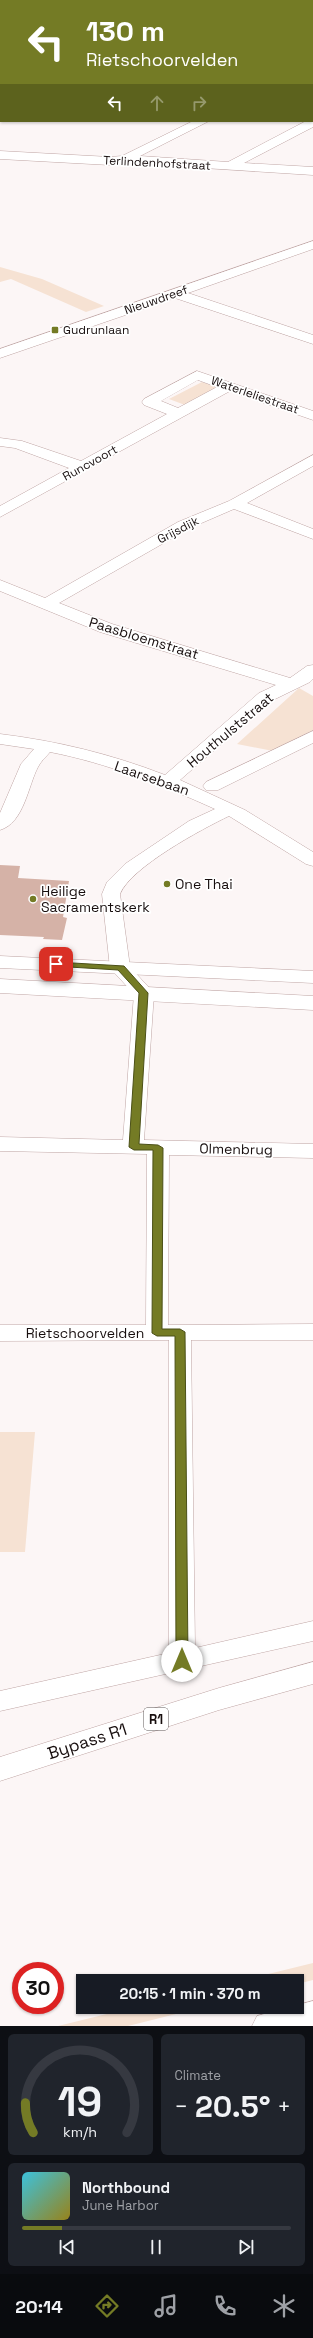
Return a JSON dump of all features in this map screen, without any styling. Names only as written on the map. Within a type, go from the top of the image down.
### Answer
[{"type":"main road","points":[[0,962],[313,977]]},
{"type":"main road","points":[[0,986],[313,1003]]},
{"type":"main road","name":"Bypass R1","points":[[0,1769],[219,1699],[313,1673]]},
{"type":"main road","points":[[268,2026],[313,2015]]},
{"type":"street","points":[[125,159],[201,122]]},
{"type":"street","points":[[228,166],[313,122]]},
{"type":"street","name":"Terlindenhofstraat","points":[[0,155],[110,161],[125,159],[313,171]]},
{"type":"street","name":"Nieuwdreef","points":[[0,354],[313,245]]},
{"type":"street","points":[[175,293],[313,340]]},
{"type":"street","name":"Waterleliestraat","points":[[179,414],[149,402],[197,375],[313,416]]},
{"type":"street","name":"Runcvoort","points":[[0,512],[229,386]]},
{"type":"street","points":[[0,442],[18,444],[82,467]]},
{"type":"street","name":"Grijsdijk","points":[[46,604],[184,525],[234,504],[313,460]]},
{"type":"street","points":[[234,504],[313,534]]},
{"type":"street","name":"Paasbloemstraat","points":[[0,585],[46,604],[144,640],[305,678]]},
{"type":"street","name":"Houthulststraat","points":[[169,781],[266,697],[305,678]]},
{"type":"street","points":[[212,786],[313,736]]},
{"type":"street","name":"Laarsebaan","points":[[0,738],[47,745],[169,781],[229,809],[313,860]]},
{"type":"street","points":[[0,824],[10,813],[30,764],[47,745]]},
{"type":"street","points":[[134,1147],[144,993],[120,968],[111,894],[116,882],[132,868],[195,825],[229,809]]},
{"type":"street","name":"Olmenbrug","points":[[0,1144],[313,1151]]},
{"type":"street","points":[[158,1148],[169,1333],[182,1661]]},
{"type":"street","name":"Rietschoorvelden","points":[[0,1333],[313,1332]]},
{"type":"street","points":[[0,1701],[313,1631]]},
{"type":"shaded area","points":[[0,267],[42,279],[104,306],[86,312],[11,279],[0,282]]},
{"type":"shaded area","points":[[202,382],[218,387],[185,405],[169,399]]},
{"type":"shaded area","points":[[299,688],[313,696],[313,730],[273,751],[237,744]]},
{"type":"shaded area","points":[[0,1432],[35,1432],[25,1552],[0,1552]]},
{"type":"shaded area","points":[[313,1963],[313,1980],[304,1982],[304,1974],[268,1974]]},
{"type":"shaded area","points":[[107,2014],[176,2014],[128,2026],[58,2026]]},
{"type":"building","name":"Heilige Sacramentskerk","points":[[0,865],[20,866],[18,878],[69,881],[63,917],[67,918],[62,940],[43,939],[44,937],[0,935]]},
{"type":"place","name":"Gudrunlaan","points":[[55,330]]},
{"type":"place","name":"One Thai","points":[[167,884]]},
{"type":"place","name":"Heilige Sacramentskerk","points":[[33,899]]},
{"type":"route","points":[[56,964],[120,968],[144,993],[142,1005],[134,1147],[158,1148],[157,1333],[180,1332],[182,1661]]}]
